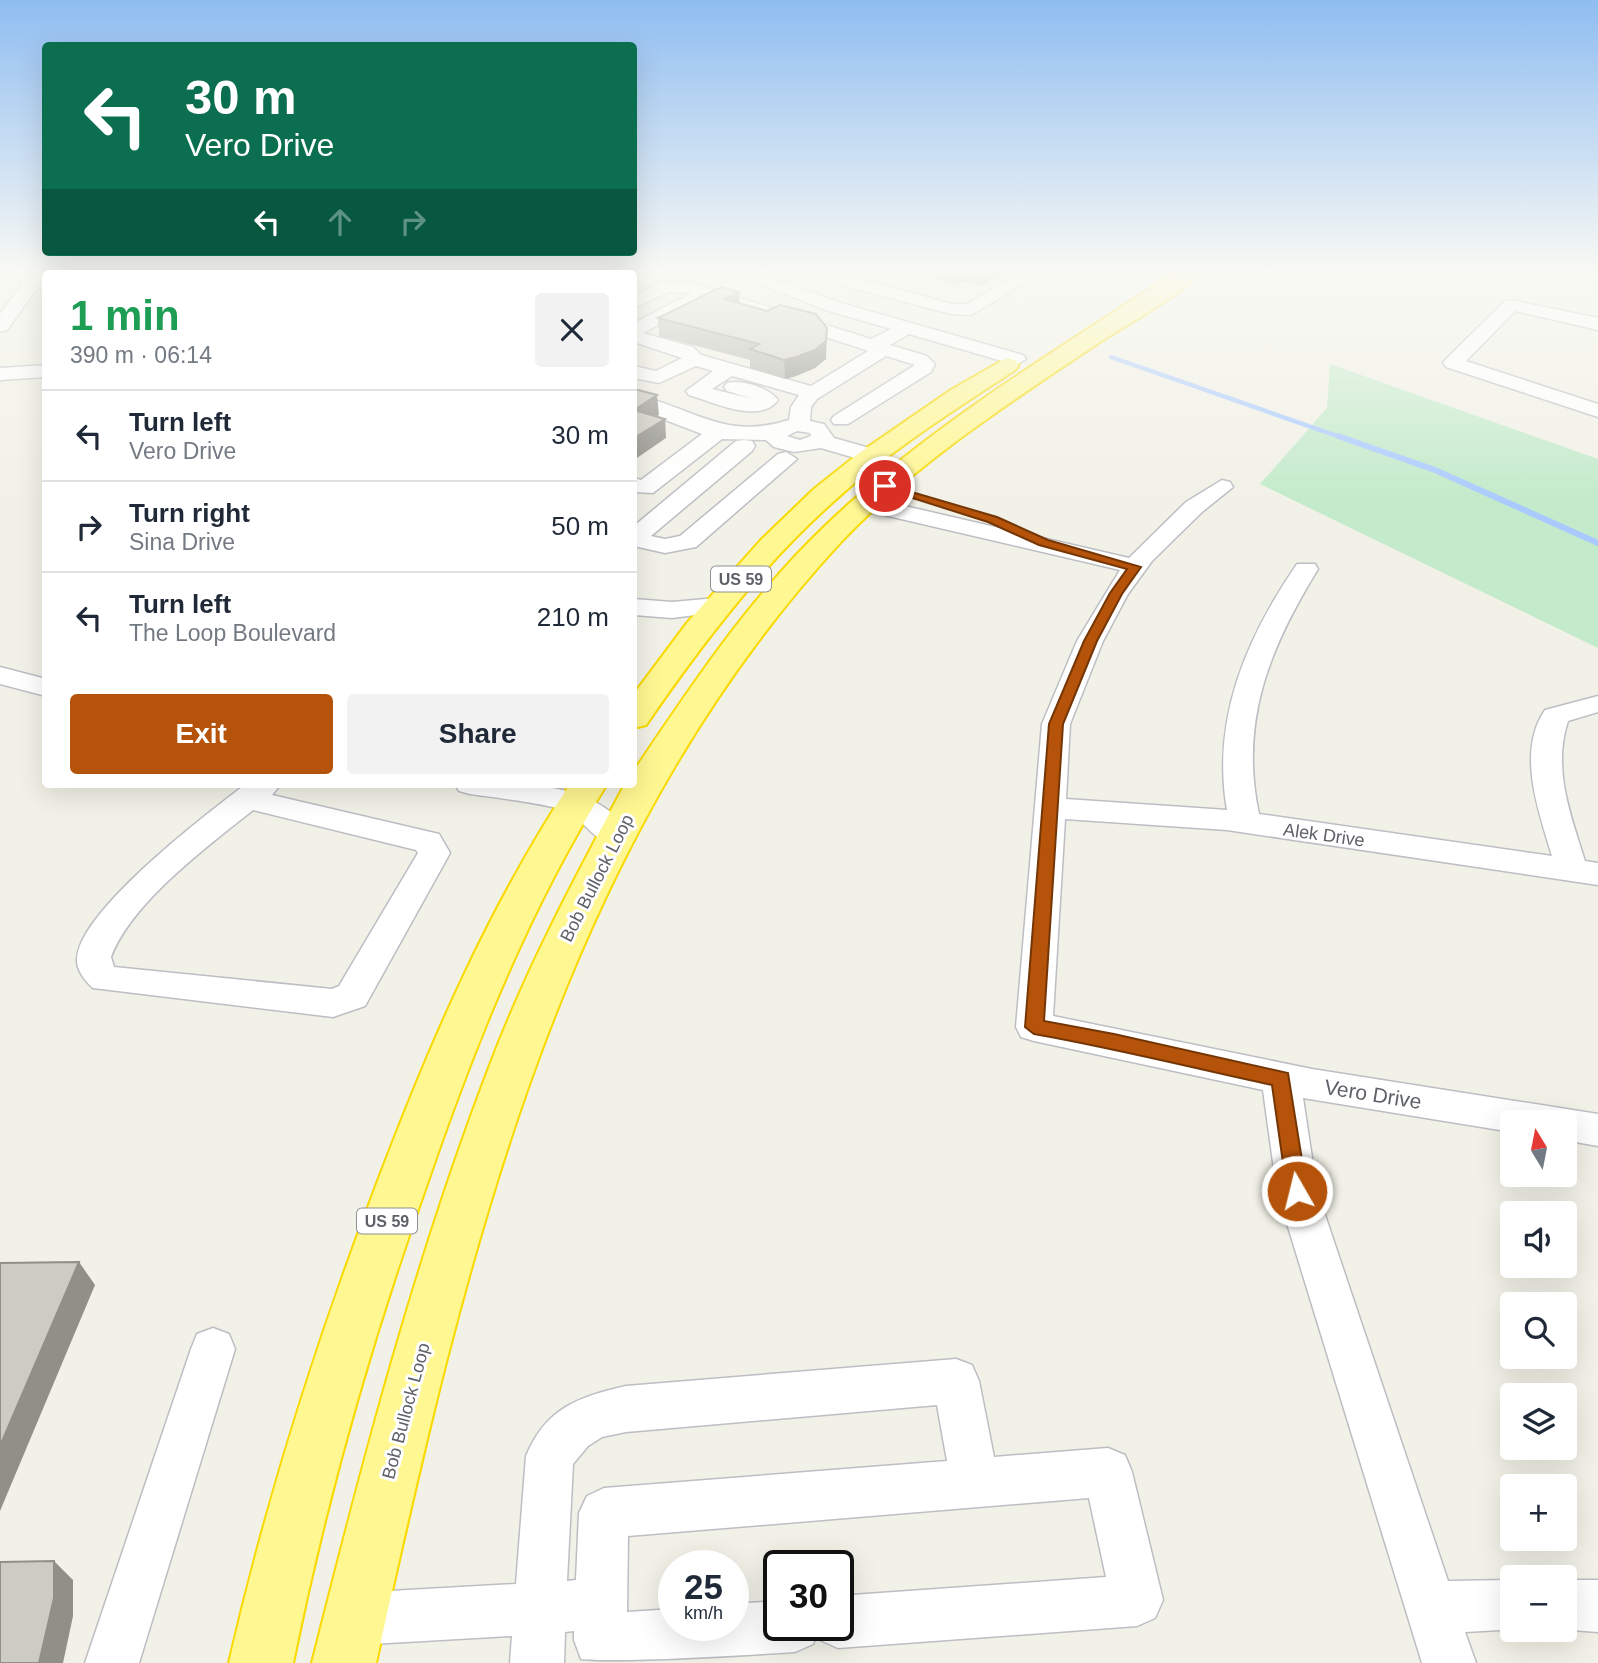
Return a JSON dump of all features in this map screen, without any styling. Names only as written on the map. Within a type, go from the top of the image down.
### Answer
[{"type":"highway","name":"US 59","points":[[637,714],[717,606],[768,550],[823,496],[872,456],[1035,347]]},
{"type":"highway","name":"Bob Bullock Loop","points":[[349,1641],[382,1501],[447,1259],[496,1110],[571,924],[615,835],[695,701],[758,616],[831,536],[875,495],[940,442],[1081,347]]},
{"type":"highway","name":"US 59","points":[[261,1663],[334,1380],[387,1221],[442,1073],[513,913],[582,794]]},
{"type":"street","points":[[637,359],[662,347]]},
{"type":"street","points":[[671,347],[686,351],[694,359],[864,405]]},
{"type":"street","points":[[841,420],[924,368],[925,363],[920,360],[874,347]]},
{"type":"street","points":[[972,347],[1016,359]]},
{"type":"street","points":[[1469,347],[1453,363],[1598,411]]},
{"type":"street","points":[[799,425],[801,407],[815,392],[878,348]]},
{"type":"street","points":[[637,373],[659,377],[694,359]]},
{"type":"street","points":[[710,380],[729,369]]},
{"type":"street","points":[[0,374],[42,371]]},
{"type":"street","points":[[637,402],[717,432],[776,434]]},
{"type":"street","points":[[776,434],[781,428],[799,425],[821,431],[820,441]]},
{"type":"street","points":[[637,491],[717,432]]},
{"type":"street","points":[[776,434],[780,442],[793,446],[820,441],[872,456]]},
{"type":"street","points":[[637,535],[744,446]]},
{"type":"street","points":[[637,539],[665,546],[688,542],[786,459]]},
{"type":"street","points":[[1050,808],[1056,724],[1090,641],[1116,593],[1135,567],[1194,507],[1222,487]]},
{"type":"street","points":[[875,495],[988,534],[1044,543],[1135,567]]},
{"type":"street","points":[[1246,823],[1238,798],[1240,732],[1246,680],[1270,625],[1306,569]]},
{"type":"street","points":[[637,607],[672,610],[717,606]]},
{"type":"street","points":[[0,675],[42,686]]},
{"type":"street","points":[[1585,872],[1548,782],[1547,732],[1555,716],[1596,704]]},
{"type":"street","points":[[515,788],[582,794],[615,835]]},
{"type":"street","points":[[257,792],[428,842],[434,853],[352,996],[333,1003],[105,979],[95,970],[94,955],[120,910],[257,792]]},
{"type":"street","name":"Alek Drive","points":[[1050,808],[1246,823],[1585,872]]},
{"type":"street","name":"Vero Drive","points":[[1050,808],[1034,1027],[1114,1041],[1281,1079],[1500,1114]]},
{"type":"street","points":[[1281,1079],[1297,1191],[1449,1663]]},
{"type":"street","points":[[1577,1126],[1598,1130]]},
{"type":"street","points":[[112,1663],[213,1349]]},
{"type":"street","points":[[537,1663],[550,1456],[571,1429],[595,1416],[626,1409],[956,1381],[975,1483]]},
{"type":"street","points":[[763,1628],[600,1640],[604,1513],[1108,1472],[1137,1600],[854,1621]]},
{"type":"street","points":[[349,1641],[540,1609],[601,1603]]},
{"type":"street","points":[[1431,1607],[1500,1606]]},
{"type":"street","points":[[1577,1606],[1598,1606]]},
{"type":"green space","points":[[1330,364],[1598,459],[1598,648],[1260,484],[1327,408]]},
{"type":"building","points":[[754,347],[819,347],[784,360],[750,349]]},
{"type":"building","points":[[637,390],[657,395],[637,408]]},
{"type":"building","points":[[637,411],[665,419],[637,436]]},
{"type":"building","points":[[79,1262],[0,1446],[0,1263]]},
{"type":"building","points":[[54,1561],[54,1598],[39,1663],[0,1663],[0,1562]]},
{"type":"waterway","points":[[1111,357],[1343,438]]},
{"type":"waterway","points":[[1338,436],[1435,470],[1598,543]]},
{"type":"route","points":[[885,486],[992,520],[1044,543],[1135,567],[1116,593],[1090,641],[1056,724],[1034,1027],[1114,1041],[1281,1079],[1297,1191]]}]
